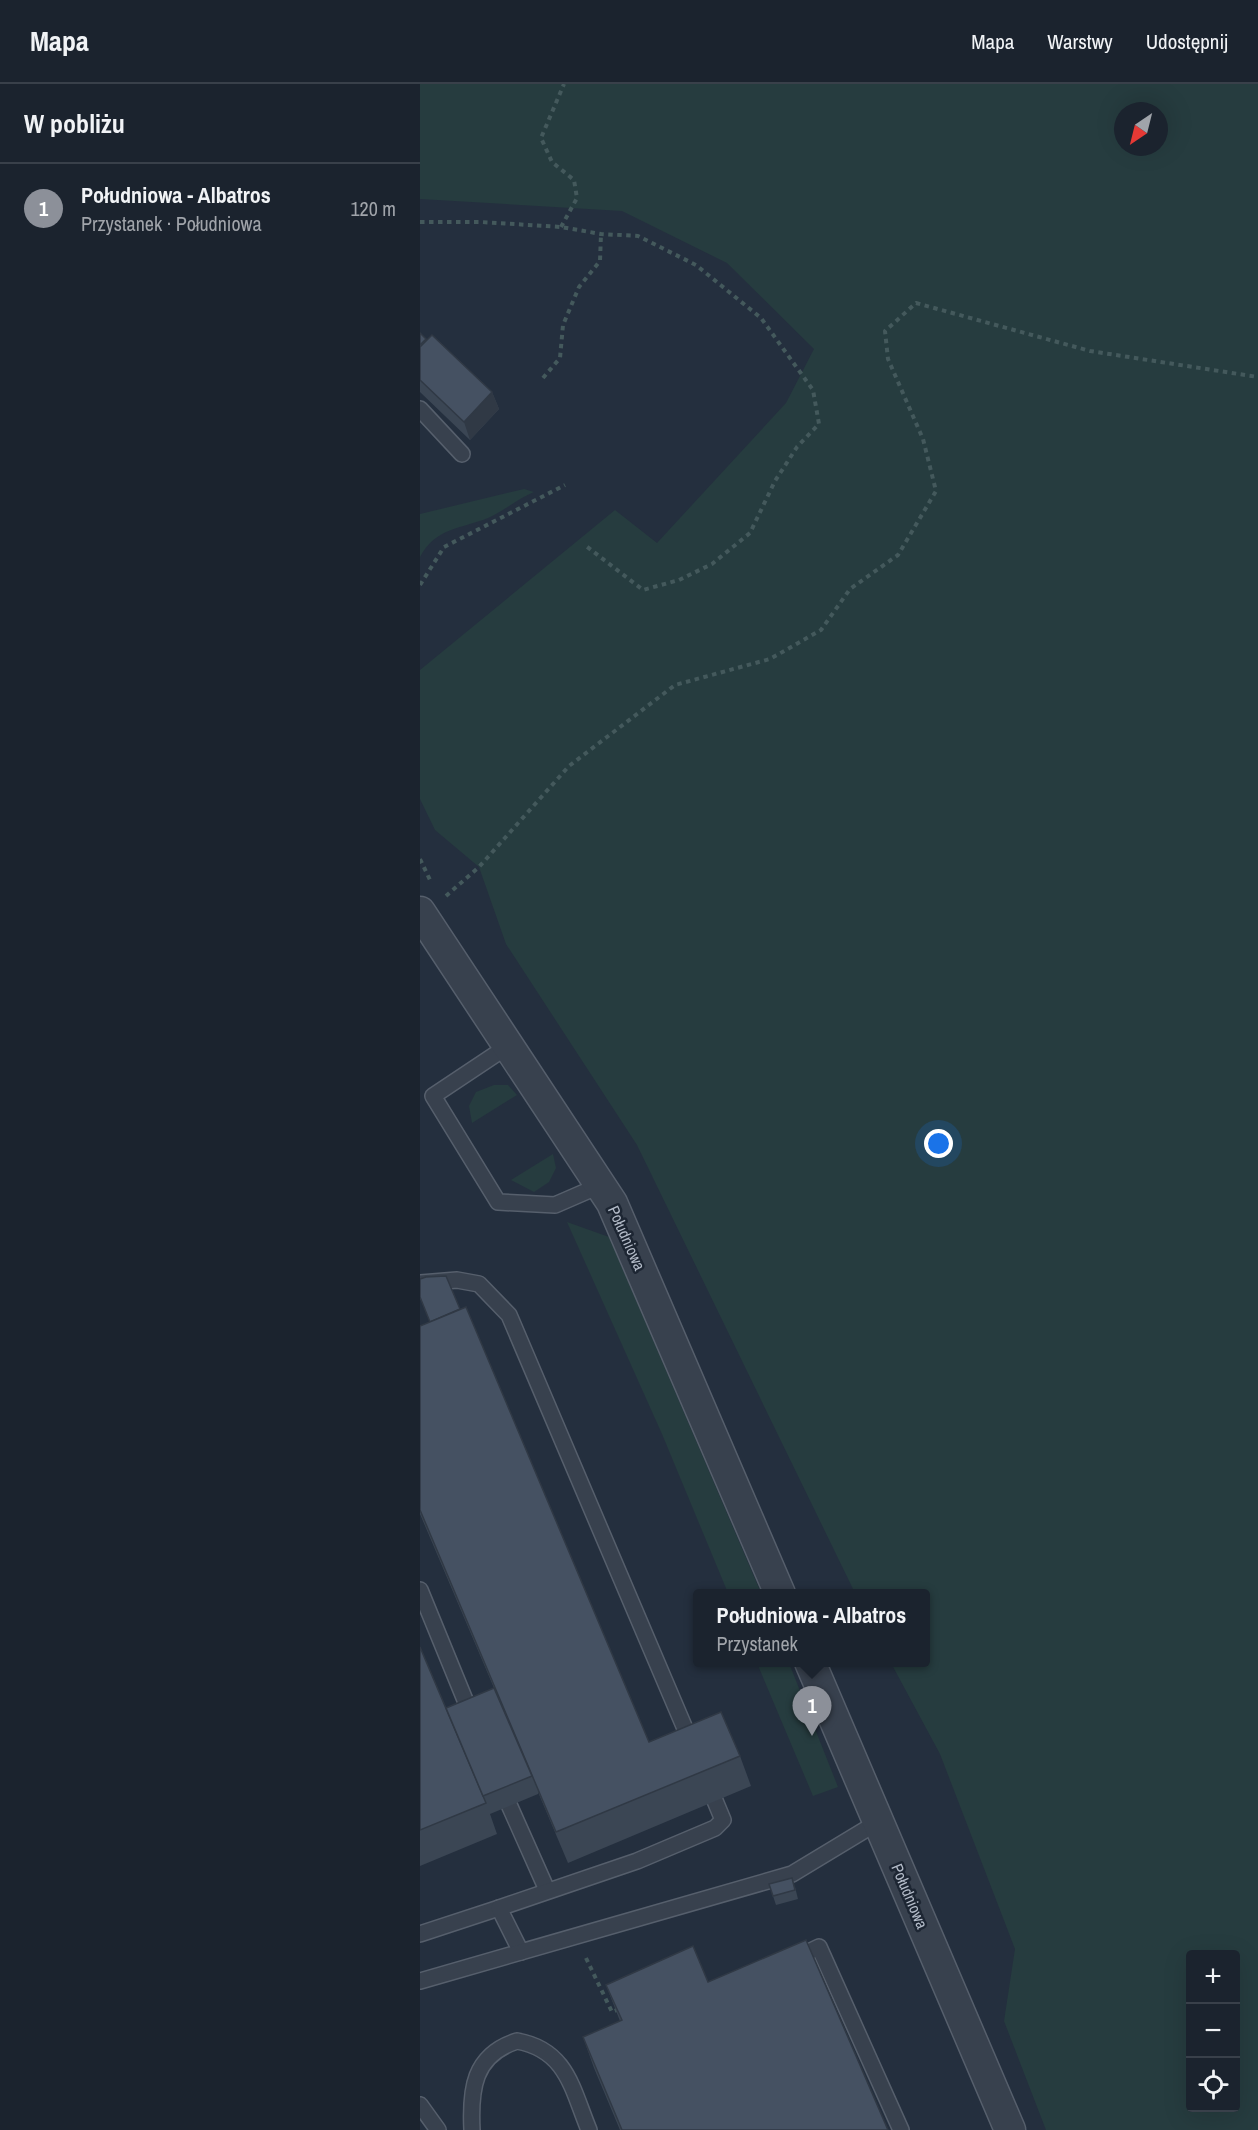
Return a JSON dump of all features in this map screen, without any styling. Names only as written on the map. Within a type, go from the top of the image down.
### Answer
[{"type":"street","name":"Południowa","points":[[422,914],[612,1203],[778,1589]]},
{"type":"street","name":"Południowa","points":[[812,1667],[1010,2130]]},
{"type":"lane","points":[[420,409],[462,454]]},
{"type":"lane","points":[[508,1046],[433,1096],[498,1202],[555,1205],[601,1185]]},
{"type":"lane","points":[[420,1283],[457,1280],[479,1284],[509,1314],[723,1820],[715,1828],[637,1861],[420,1934]]},
{"type":"lane","points":[[420,1590],[480,1735]]},
{"type":"lane","points":[[495,1774],[547,1890]]},
{"type":"lane","points":[[420,1981],[792,1874],[878,1822]]},
{"type":"lane","points":[[499,1908],[521,1952]]},
{"type":"lane","points":[[783,1963],[819,1947],[902,2130]]},
{"type":"lane","points":[[472,2130],[471,2100],[474,2082],[491,2054],[503,2046],[517,2042],[546,2050],[564,2069],[589,2130]]},
{"type":"lane","points":[[420,2105],[438,2130]]},
{"type":"path","points":[[561,227],[577,198],[574,180],[552,162],[541,138],[564,84]]},
{"type":"path","points":[[420,222],[481,222],[561,227],[601,234],[638,236],[696,265],[760,318],[813,390],[819,424],[798,447],[775,481],[750,533],[712,564],[679,580],[643,590],[586,546]]},
{"type":"path","points":[[543,378],[560,358],[563,325],[579,287],[600,261],[601,234]]},
{"type":"path","points":[[422,914],[479,867],[569,766],[675,685],[770,659],[821,630],[850,589],[898,555],[936,490],[923,439],[888,359],[885,331],[916,303],[1090,351],[1258,377]]},
{"type":"path","points":[[420,585],[444,547],[565,485]]},
{"type":"path","points":[[585,1955],[612,2012],[622,2007]]},
{"type":"green space","points":[[420,84],[1258,84],[1258,2130],[1046,2130],[1004,2021],[1015,1949],[940,1754],[893,1667],[930,1667],[930,1589],[853,1589],[637,1145],[506,944],[479,867],[435,830],[420,799],[420,670],[615,510],[657,543],[786,403],[814,349],[727,263],[622,211],[420,199]]},
{"type":"green space","points":[[524,489],[534,492],[488,518],[441,534],[426,547],[420,557],[420,514]]},
{"type":"green space","points":[[494,1085],[508,1085],[517,1095],[472,1123],[469,1106],[476,1092]]},
{"type":"green space","points":[[553,1154],[556,1168],[549,1182],[534,1192],[511,1180]]},
{"type":"green space","points":[[567,1222],[609,1237],[759,1589],[726,1589],[662,1434]]},
{"type":"green space","points":[[759,1667],[791,1667],[838,1787],[813,1796]]},
{"type":"building","points":[[420,333],[426,339],[420,345]]},
{"type":"building","points":[[432,335],[492,392],[464,422],[420,380],[420,347]]},
{"type":"building","points":[[446,1276],[460,1309],[430,1322],[420,1297],[420,1279]]},
{"type":"building","points":[[466,1307],[649,1742],[721,1712],[740,1756],[556,1832],[420,1510],[420,1326]]},
{"type":"building","points":[[420,1647],[486,1803],[420,1830]]},
{"type":"building","points":[[494,1688],[532,1776],[483,1796],[446,1708]]},
{"type":"building","points":[[792,1878],[795,1890],[773,1896],[769,1884]]},
{"type":"building","points":[[806,1940],[888,2130],[622,2130],[583,2037],[622,2020],[606,1985],[693,1946],[708,1982]]},
{"type":"place","name":"Południowa - Albatros","points":[[812,1736]]}]
